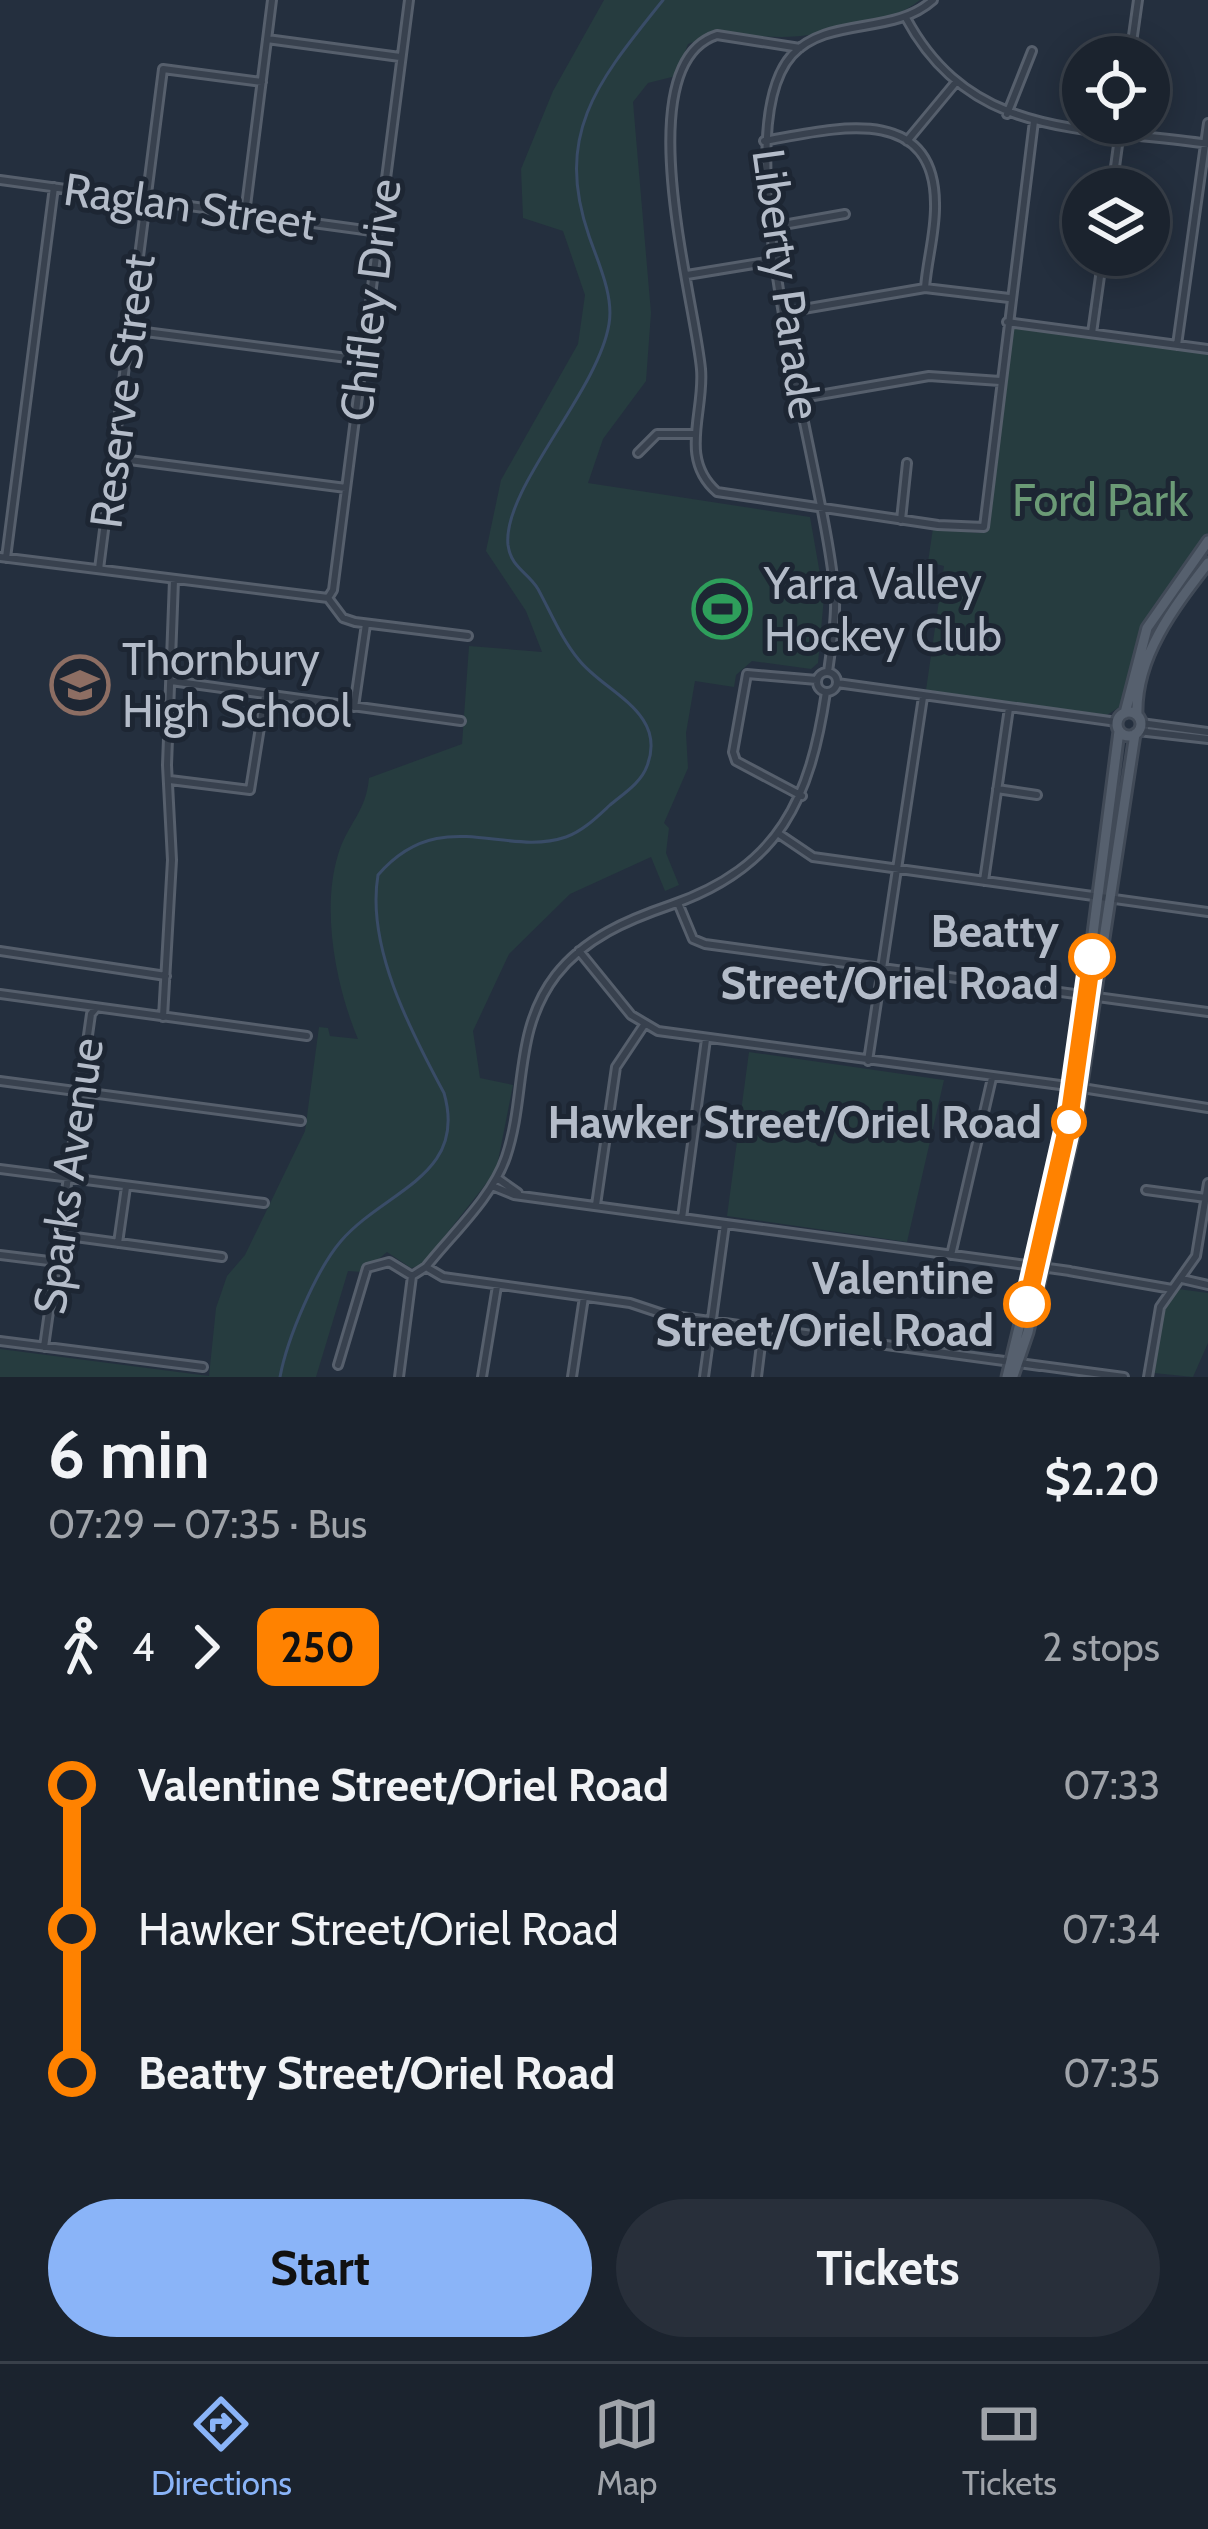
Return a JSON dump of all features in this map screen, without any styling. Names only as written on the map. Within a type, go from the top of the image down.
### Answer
[{"type":"main road","points":[[1010,1377],[1040,1267],[1078,1090],[1147,628],[1205,560],[1208,541]]},
{"type":"street","points":[[244,214],[272,0]]},
{"type":"street","name":"Chifley Drive","points":[[328,598],[410,0]]},
{"type":"street","points":[[933,0],[906,18],[822,36],[800,48],[717,35],[694,46],[687,59],[672,113],[669,162],[701,369],[694,434],[704,481],[717,492],[978,530],[988,512],[1009,298],[1034,122]]},
{"type":"street","points":[[1133,36],[1138,0]]},
{"type":"street","points":[[906,18],[956,82],[1007,114],[1062,124]]},
{"type":"street","points":[[267,39],[402,57]]},
{"type":"street","name":"Liberty Parade","points":[[800,48],[776,83],[764,141],[772,227],[835,599],[828,672]]},
{"type":"street","points":[[1007,114],[1032,51]]},
{"type":"street","name":"Reserve Street","points":[[99,569],[164,70],[262,82]]},
{"type":"street","points":[[907,141],[956,82]]},
{"type":"street","points":[[1177,345],[1208,123]]},
{"type":"street","points":[[764,141],[862,126],[907,141],[934,186],[925,288]]},
{"type":"street","points":[[1170,136],[1207,143]]},
{"type":"street","name":"Raglan Street","points":[[0,180],[379,232]]},
{"type":"street","points":[[54,188],[3,557],[328,598],[343,618],[365,624],[468,636]]},
{"type":"street","points":[[772,227],[845,214]]},
{"type":"street","points":[[687,275],[778,260]]},
{"type":"street","points":[[1092,333],[1100,276]]},
{"type":"street","points":[[786,312],[925,288],[1009,298]]},
{"type":"street","points":[[1007,322],[1208,349]]},
{"type":"street","points":[[130,330],[363,360]]},
{"type":"street","points":[[801,398],[929,376],[1000,381]]},
{"type":"street","points":[[638,453],[657,434],[694,434]]},
{"type":"street","points":[[114,458],[346,488]]},
{"type":"street","points":[[901,520],[907,464]]},
{"type":"street","points":[[163,1017],[174,580]]},
{"type":"street","points":[[354,706],[365,624]]},
{"type":"street","points":[[802,796],[736,761],[743,682],[754,672],[817,680],[828,672],[837,683],[1207,735]]},
{"type":"street","points":[[817,680],[826,692]]},
{"type":"street","points":[[171,681],[460,722]]},
{"type":"street","points":[[398,1377],[412,1276],[426,1267],[495,1182],[508,1150],[529,1025],[548,986],[579,951],[619,926],[737,872],[779,834],[802,796],[817,754],[826,692],[837,683]]},
{"type":"street","points":[[170,780],[250,790],[265,694]]},
{"type":"street","points":[[868,1061],[923,697]]},
{"type":"street","points":[[984,880],[1009,708]]},
{"type":"street","points":[[997,789],[1037,795]]},
{"type":"street","points":[[779,834],[813,857],[1208,912]]},
{"type":"street","points":[[678,902],[698,942],[1208,1012]]},
{"type":"street","points":[[0,951],[166,976]]},
{"type":"street","points":[[579,951],[644,1025],[706,1039],[1208,1108]]},
{"type":"street","points":[[0,994],[307,1036]]},
{"type":"street","name":"Sparks Avenue","points":[[44,1346],[96,1008]]},
{"type":"street","points":[[596,1205],[616,1067],[644,1025]]},
{"type":"street","points":[[682,1218],[706,1039]]},
{"type":"street","points":[[951,1255],[992,1078]]},
{"type":"street","points":[[0,1081],[302,1120]]},
{"type":"street","points":[[0,1169],[264,1203]]},
{"type":"street","points":[[495,1182],[521,1195],[1172,1288]]},
{"type":"street","points":[[1148,1377],[1159,1312],[1198,1250],[1208,1183]]},
{"type":"street","points":[[118,1243],[126,1186]]},
{"type":"street","points":[[1146,1190],[1206,1198]]},
{"type":"street","points":[[704,1377],[725,1223]]},
{"type":"street","points":[[61,1235],[222,1257]]},
{"type":"street","points":[[0,1255],[57,1262]]},
{"type":"street","points":[[338,1365],[367,1268],[388,1262],[412,1276]]},
{"type":"street","points":[[426,1267],[443,1277],[692,1318],[1124,1377]]},
{"type":"street","points":[[1182,1279],[1208,1285]]},
{"type":"street","points":[[482,1377],[497,1284]]},
{"type":"street","points":[[572,1377],[584,1297]]},
{"type":"street","points":[[757,1377],[764,1328]]},
{"type":"street","points":[[0,1341],[203,1367]]},
{"type":"green space","points":[[604,0],[920,0],[891,16],[835,31],[782,37],[723,36],[688,44],[676,76],[648,83],[633,102],[651,313],[646,381],[603,439],[588,483],[810,517],[824,597],[818,663],[811,669],[752,661],[736,675],[734,687],[695,681],[686,733],[688,768],[664,823],[669,828],[666,853],[679,885],[665,891],[651,857],[570,894],[509,954],[473,1031],[480,1078],[513,1085],[496,1171],[422,1265],[411,1268],[387,1252],[363,1272],[348,1271],[316,1377],[0,1377],[0,1349],[209,1376],[216,1308],[227,1276],[245,1255],[305,1131],[319,1027],[328,1028],[330,1036],[358,1039],[333,948],[331,900],[338,855],[369,778],[462,744],[469,646],[542,652],[526,611],[486,551],[501,480],[578,344],[585,295],[563,231],[523,218],[521,169],[553,91]]},
{"type":"green space","name":"Ford Park","points":[[1019,326],[1208,352],[1208,534],[1151,618],[1121,706],[1107,715],[926,690],[944,566],[928,562],[933,528],[978,533],[990,524],[1011,331]]},
{"type":"green space","points":[[749,1052],[944,1080],[907,1242],[727,1216]]},
{"type":"green space","points":[[1178,1289],[1208,1293],[1208,1343],[1193,1377],[1154,1373],[1161,1313]]},
{"type":"waterway","points":[[280,1377],[304,1306],[331,1254],[359,1223],[418,1179],[444,1144],[448,1121],[444,1093],[405,1015],[385,959],[378,930],[378,875],[401,854],[448,837],[519,842],[566,837],[631,788],[647,766],[651,747],[641,717],[579,660],[508,545],[520,496],[588,379],[609,324],[607,291],[579,199],[580,136],[602,82],[663,0]]},
{"type":"bus line","name":"250","points":[[1027,1304],[1069,1120],[1092,957]]},
{"type":"place","name":"Yarra Valley Hockey Club","points":[[722,609]]},
{"type":"place","name":"Thornbury High School","points":[[80,685]]},
{"type":"place","name":"Beatty Street/Oriel Road","points":[[1092,957]]},
{"type":"place","name":"Hawker Street/Oriel Road","points":[[1069,1122]]},
{"type":"place","name":"Valentine Street/Oriel Road","points":[[1027,1304]]}]
